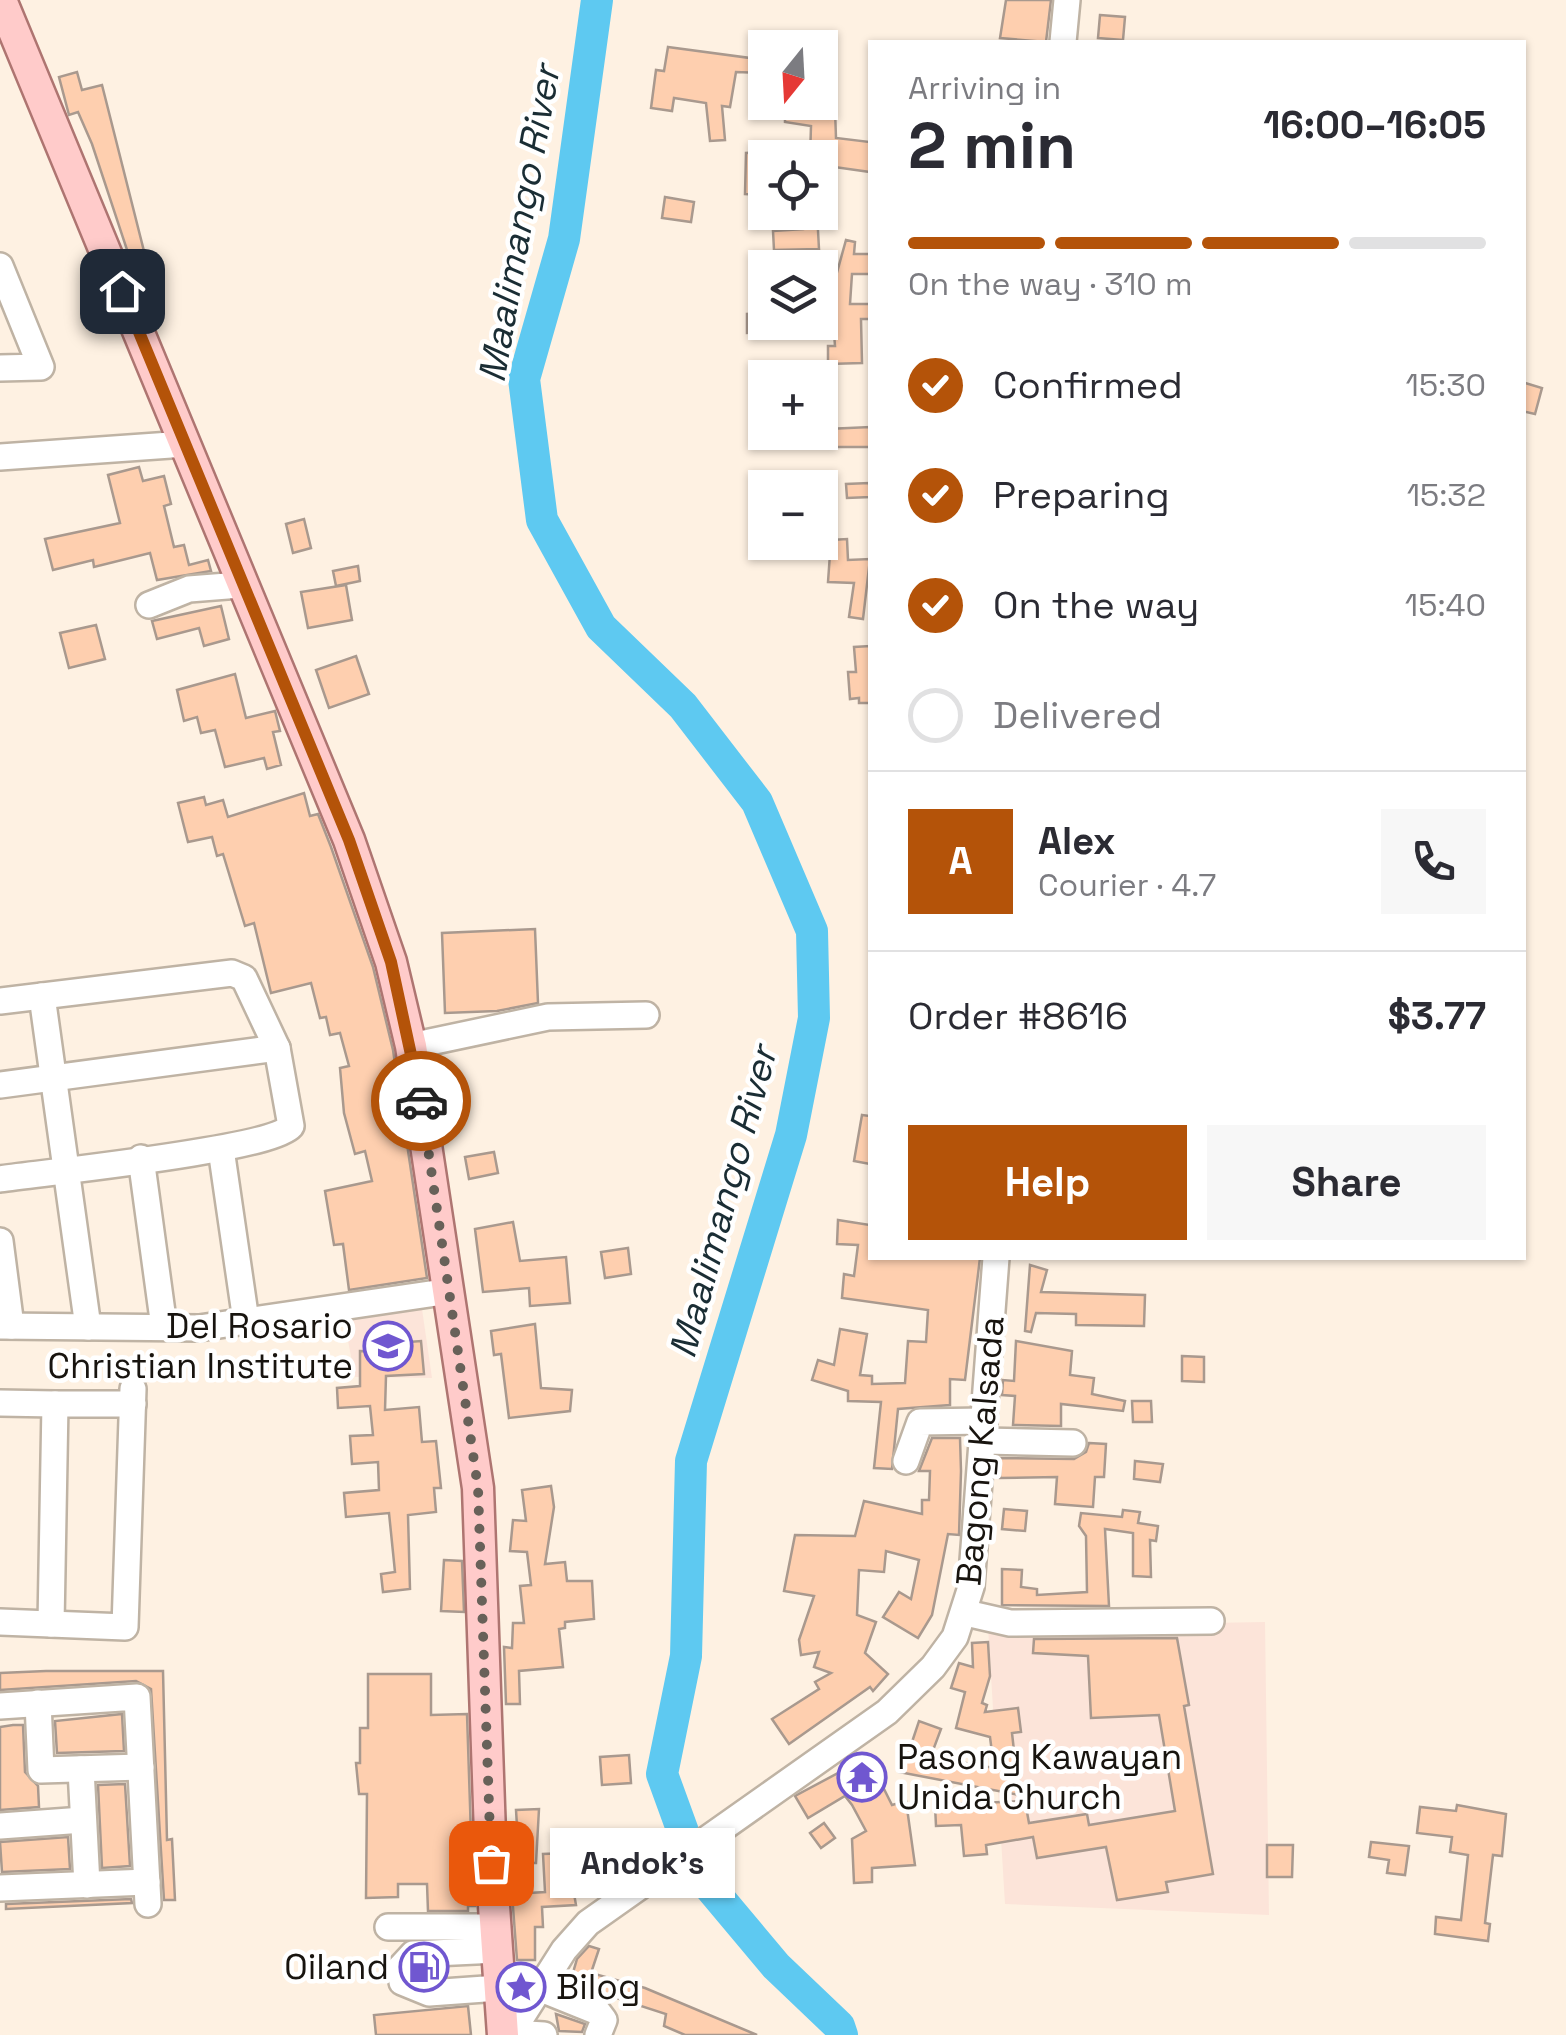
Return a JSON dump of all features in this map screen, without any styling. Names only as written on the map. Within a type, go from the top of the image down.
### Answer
[{"type":"main road","points":[[1,0],[349,840],[391,962],[411,1046],[450,1291],[483,1546],[496,1939],[508,2034]]},
{"type":"street","points":[[1064,40],[1067,0]]},
{"type":"street","points":[[0,266],[41,366],[0,368]]},
{"type":"street","points":[[0,457],[185,444]]},
{"type":"street","points":[[149,606],[189,589],[240,584]]},
{"type":"street","points":[[0,1001],[232,973],[244,978],[277,1048],[291,1126],[282,1136],[221,1149],[0,1179]]},
{"type":"street","points":[[42,996],[70,1169],[88,1326]]},
{"type":"street","points":[[411,1046],[548,1016],[646,1014]]},
{"type":"street","points":[[0,1085],[277,1048]]},
{"type":"street","points":[[221,1149],[246,1321]]},
{"type":"street","points":[[141,1158],[164,1327]]},
{"type":"street","points":[[0,1241],[5,1326],[164,1327],[246,1321],[450,1291]]},
{"type":"street","name":"Bagong Kalsada","points":[[508,2034],[542,1989],[564,1950],[588,1923],[887,1712],[933,1667],[966,1612],[996,1260]]},
{"type":"street","points":[[0,1403],[55,1404],[133,1396],[124,1626],[0,1622]]},
{"type":"street","points":[[51,1624],[55,1404]]},
{"type":"street","points":[[906,1461],[920,1422],[1074,1443]]},
{"type":"street","points":[[966,1612],[1010,1623],[1211,1620]]},
{"type":"street","points":[[0,1706],[138,1697],[147,1893],[87,1885],[0,1888]]},
{"type":"street","points":[[38,1704],[41,1770],[141,1767]]},
{"type":"street","points":[[81,1769],[87,1885]]},
{"type":"street","points":[[0,1826],[83,1820]]},
{"type":"street","points":[[388,1927],[496,1939]]},
{"type":"street","points":[[496,1939],[413,1954],[400,1968],[402,1982],[429,1993],[500,1988]]},
{"type":"street","points":[[542,1989],[598,2012],[604,2020],[598,2035]]},
{"type":"street","points":[[508,2034],[544,2035]]},
{"type":"shaded area","name":"Del Rosario Christian Institute","points":[[422,1309],[432,1378],[355,1377],[343,1315]]},
{"type":"shaded area","points":[[1265,1622],[1269,1915],[1005,1904],[988,1627]]},
{"type":"building","points":[[1006,0],[1051,0],[1046,40],[1000,38]]},
{"type":"building","points":[[1100,15],[1125,17],[1123,40],[1098,38]]},
{"type":"building","points":[[668,47],[748,58],[748,72],[736,72],[730,107],[722,106],[725,140],[710,141],[706,103],[674,98],[672,111],[651,108],[656,70],[664,71]]},
{"type":"building","points":[[77,72],[82,90],[102,85],[148,267],[134,271],[92,144],[78,112],[69,115],[59,77]]},
{"type":"building","points":[[835,120],[836,138],[868,142],[868,172],[838,168],[838,140],[811,140],[811,126],[785,122]]},
{"type":"building","points":[[748,153],[748,194],[745,194]]},
{"type":"building","points":[[665,197],[694,202],[691,222],[662,218]]},
{"type":"building","points":[[818,230],[819,249],[774,250],[773,231]]},
{"type":"building","points":[[846,240],[855,242],[854,254],[868,254],[868,274],[852,274],[850,304],[868,304],[868,319],[861,319],[862,363],[828,360],[828,346],[835,346],[838,269]]},
{"type":"building","points":[[1526,383],[1542,388],[1535,414],[1526,412]]},
{"type":"building","points":[[868,427],[868,447],[838,447],[838,428]]},
{"type":"building","points":[[139,467],[143,481],[164,476],[171,504],[164,506],[174,547],[184,545],[189,565],[208,560],[211,571],[157,580],[150,553],[94,567],[93,560],[53,570],[45,539],[120,523],[108,475]]},
{"type":"building","points":[[868,483],[868,497],[847,498],[846,484]]},
{"type":"building","points":[[304,519],[311,548],[293,553],[286,524]]},
{"type":"building","points":[[847,539],[848,560],[868,559],[863,619],[849,617],[854,583],[828,582],[830,560],[838,560],[838,540]]},
{"type":"building","points":[[358,566],[360,581],[336,586],[333,571]]},
{"type":"building","points":[[346,585],[352,620],[308,628],[301,592]]},
{"type":"building","points":[[221,606],[229,639],[204,646],[199,628],[157,639],[152,621]]},
{"type":"building","points":[[96,625],[105,659],[69,668],[60,633]]},
{"type":"building","points":[[868,646],[868,703],[850,699],[848,672],[856,672],[854,647]]},
{"type":"building","points":[[356,656],[369,694],[329,708],[316,670]]},
{"type":"building","points":[[235,674],[246,718],[275,711],[280,731],[273,732],[281,765],[267,769],[264,758],[225,767],[215,730],[201,733],[197,717],[184,721],[177,690]]},
{"type":"building","points":[[304,793],[310,816],[318,814],[373,967],[393,1050],[427,1278],[349,1290],[343,1244],[334,1245],[325,1191],[372,1181],[365,1151],[355,1154],[344,1113],[340,1068],[349,1066],[340,1033],[330,1035],[326,1017],[320,1018],[311,983],[271,993],[254,923],[245,926],[223,854],[217,856],[212,837],[188,842],[178,803],[204,797],[206,805],[223,800],[228,817]]},
{"type":"building","points":[[535,929],[538,1003],[497,1011],[445,1013],[442,933]]},
{"type":"building","points":[[862,1115],[868,1116],[868,1164],[854,1161]]},
{"type":"building","points":[[494,1152],[498,1173],[469,1179],[465,1157]]},
{"type":"building","points":[[838,1220],[868,1225],[868,1260],[980,1260],[965,1380],[950,1379],[950,1405],[898,1409],[892,1469],[874,1468],[881,1402],[848,1401],[848,1391],[812,1380],[818,1360],[834,1365],[840,1329],[867,1334],[860,1375],[872,1376],[872,1384],[905,1383],[908,1341],[926,1342],[928,1310],[842,1298],[844,1274],[854,1276],[858,1245],[837,1244]]},
{"type":"building","points":[[513,1222],[520,1261],[566,1257],[570,1303],[530,1306],[529,1288],[483,1292],[475,1229]]},
{"type":"building","points":[[628,1248],[631,1274],[605,1278],[601,1252]]},
{"type":"building","points":[[1030,1265],[1047,1270],[1041,1292],[1145,1295],[1144,1326],[1076,1325],[1076,1314],[1036,1313],[1031,1332],[1025,1331]]},
{"type":"building","points":[[535,1324],[541,1388],[572,1390],[570,1411],[509,1418],[501,1354],[494,1355],[491,1331]]},
{"type":"building","points":[[421,1341],[424,1374],[386,1376],[385,1410],[419,1407],[422,1442],[436,1441],[441,1488],[434,1488],[436,1512],[408,1515],[410,1589],[383,1592],[381,1574],[395,1572],[389,1513],[346,1517],[344,1493],[379,1490],[378,1462],[352,1464],[350,1436],[373,1435],[370,1406],[338,1408],[337,1388],[360,1386],[360,1351],[397,1352],[396,1343]]},
{"type":"building","points":[[1016,1341],[1072,1351],[1070,1375],[1094,1378],[1092,1394],[1125,1401],[1123,1411],[1061,1404],[1061,1426],[1013,1425],[1015,1396],[1002,1395],[1003,1380],[1014,1381]]},
{"type":"building","points":[[1182,1356],[1204,1357],[1204,1382],[1182,1381]]},
{"type":"building","points":[[1132,1401],[1151,1401],[1152,1422],[1133,1422]]},
{"type":"building","points":[[932,1438],[960,1438],[961,1471],[959,1535],[948,1534],[932,1615],[918,1638],[883,1617],[899,1592],[911,1599],[919,1560],[886,1551],[884,1572],[859,1570],[857,1615],[876,1622],[865,1653],[888,1674],[873,1691],[870,1687],[789,1744],[772,1719],[819,1689],[815,1682],[831,1673],[814,1667],[819,1652],[801,1655],[799,1640],[814,1596],[784,1591],[795,1535],[855,1536],[864,1501],[922,1514],[922,1500],[929,1500],[930,1471],[919,1471]]},
{"type":"building","points":[[1089,1443],[1106,1444],[1104,1477],[1095,1477],[1093,1507],[1055,1504],[1057,1477],[1000,1478],[1000,1458],[1074,1459],[1086,1452]]},
{"type":"building","points":[[1135,1461],[1163,1464],[1160,1482],[1134,1479]]},
{"type":"building","points":[[551,1486],[554,1507],[545,1564],[565,1562],[567,1581],[592,1581],[594,1619],[565,1622],[565,1628],[559,1629],[563,1667],[519,1671],[520,1704],[506,1704],[504,1647],[512,1648],[513,1623],[524,1623],[520,1586],[531,1585],[527,1552],[510,1551],[513,1520],[526,1521],[522,1490]]},
{"type":"building","points":[[1004,1509],[1027,1511],[1025,1531],[1002,1529]]},
{"type":"building","points":[[1123,1510],[1140,1512],[1138,1523],[1158,1526],[1156,1541],[1150,1540],[1151,1577],[1133,1576],[1133,1533],[1105,1529],[1109,1606],[1002,1605],[1002,1569],[1022,1570],[1021,1587],[1037,1589],[1037,1595],[1087,1592],[1086,1536],[1079,1526],[1081,1513],[1122,1517]]},
{"type":"building","points":[[444,1560],[462,1561],[464,1612],[441,1611]]},
{"type":"building","points":[[1177,1638],[1189,1705],[1184,1706],[1213,1874],[1166,1882],[1168,1892],[1117,1900],[1106,1847],[1037,1858],[1033,1837],[986,1845],[987,1854],[964,1856],[961,1825],[936,1826],[935,1805],[1025,1801],[1029,1823],[1087,1814],[1089,1825],[1175,1811],[1159,1715],[1091,1718],[1088,1656],[1033,1653],[1034,1639]]},
{"type":"building","points":[[988,1642],[990,1676],[982,1703],[987,1705],[985,1712],[1018,1708],[1021,1732],[1012,1733],[1019,1795],[899,1772],[903,1747],[910,1748],[919,1721],[941,1729],[932,1753],[944,1755],[943,1759],[994,1768],[990,1737],[956,1728],[965,1692],[951,1688],[959,1663],[973,1667],[972,1643]]},
{"type":"building","points":[[163,1671],[167,1840],[172,1839],[175,1900],[164,1900],[151,1689],[136,1681],[0,1690],[0,1673]]},
{"type":"building","points":[[368,1674],[431,1674],[431,1715],[467,1714],[471,1835],[452,1836],[454,1866],[472,1865],[475,1906],[468,1906],[468,1911],[428,1911],[427,1884],[398,1884],[398,1897],[366,1898],[367,1794],[359,1794],[356,1763],[360,1763],[360,1728],[368,1728]]},
{"type":"building","points":[[122,1714],[124,1751],[57,1753],[55,1721]]},
{"type":"building","points":[[23,1725],[25,1772],[38,1786],[39,1807],[0,1810],[0,1727]]},
{"type":"building","points":[[629,1755],[631,1783],[602,1785],[600,1757]]},
{"type":"building","points":[[868,1757],[892,1805],[906,1801],[915,1865],[872,1868],[872,1882],[854,1883],[852,1839],[866,1831],[852,1805],[845,1796],[808,1818],[795,1796]]},
{"type":"building","points":[[125,1784],[130,1866],[102,1868],[98,1785]]},
{"type":"building","points":[[1457,1805],[1506,1814],[1502,1856],[1493,1855],[1485,1923],[1490,1924],[1488,1941],[1435,1934],[1436,1917],[1461,1920],[1468,1855],[1450,1852],[1452,1837],[1417,1833],[1420,1807],[1456,1811]]},
{"type":"building","points":[[539,1809],[536,1863],[522,1863],[522,1826],[517,1826],[516,1810]]},
{"type":"building","points":[[824,1823],[835,1838],[821,1848],[810,1833]]},
{"type":"building","points":[[68,1837],[70,1869],[2,1872],[0,1842]]},
{"type":"building","points":[[1371,1842],[1409,1846],[1405,1875],[1387,1873],[1389,1860],[1369,1857]]},
{"type":"building","points":[[1267,1845],[1293,1845],[1292,1877],[1267,1877]]},
{"type":"building","points":[[567,1853],[576,1905],[542,1907],[543,1927],[535,1927],[535,1960],[517,1960],[512,1894],[545,1892],[543,1854]]},
{"type":"building","points":[[131,1899],[132,1903],[6,1909],[6,1904]]},
{"type":"building","points":[[589,1946],[599,1949],[591,1973],[645,1988],[757,2035],[685,2035],[664,2026],[666,2014],[570,1983],[577,1959]]},
{"type":"building","points":[[468,2006],[471,2035],[376,2035],[374,2015]]},
{"type":"building","points":[[556,2014],[585,2024],[582,2032],[559,2031]]},
{"type":"waterway","name":"Maalimango River","points":[[597,0],[564,239],[524,379],[542,520],[601,627],[683,706],[757,802],[812,931],[814,1018],[791,1135],[691,1461],[686,1656],[662,1774],[698,1873],[776,1966],[839,2026],[842,2035]]},
{"type":"way so far","points":[[421,1101],[478,1488],[491,1863]]},
{"type":"place","name":"Del Rosario Christian Institute","points":[[388,1346]]},
{"type":"place","name":"Pasong Kawayan Unida Church","points":[[862,1777]]},
{"type":"place","name":"Andok's","points":[[491,1863]]},
{"type":"place","name":"Oiland","points":[[424,1967]]},
{"type":"place","name":"Bilog","points":[[521,1987]]},
{"type":"route","points":[[122,291],[349,840],[391,962],[421,1101]]}]
